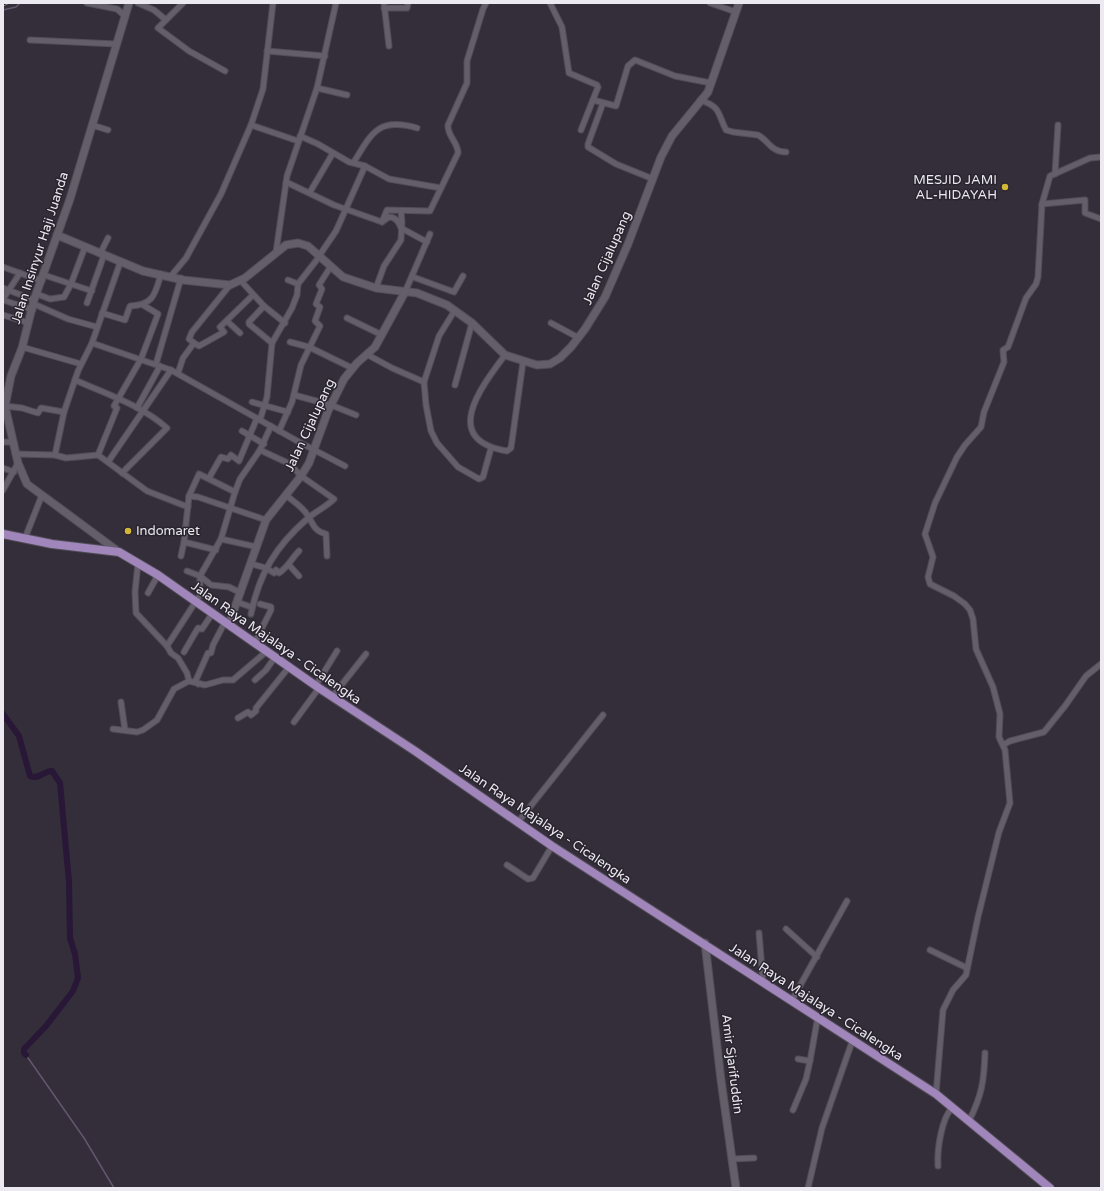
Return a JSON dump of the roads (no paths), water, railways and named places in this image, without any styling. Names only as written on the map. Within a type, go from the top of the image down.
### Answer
[{"type":"main road","name":"Jalan Raya Majalaya - Cicalengka","points":[[3,534],[65,546],[119,552],[158,575],[317,687],[421,755],[552,846],[818,1016],[936,1094],[1050,1188]]},
{"type":"street","points":[[87,3],[117,9],[125,16]]},
{"type":"street","name":"Jalan Insinyur Haji Juanda","points":[[119,552],[27,484],[18,463],[5,420],[5,395],[22,347],[34,302],[70,199],[129,3]]},
{"type":"street","points":[[138,3],[154,10],[166,20]]},
{"type":"street","points":[[183,3],[158,28],[189,51],[225,71]]},
{"type":"street","points":[[171,276],[186,258],[221,194],[251,125],[263,90],[273,3]]},
{"type":"street","points":[[276,252],[286,182],[299,138],[317,88],[336,3]]},
{"type":"street","points":[[389,46],[384,5],[407,8],[408,3]]},
{"type":"street","points":[[382,222],[386,211],[430,211],[458,153],[458,146],[448,130],[448,125],[467,83],[467,61],[483,8],[486,3]]},
{"type":"street","points":[[550,3],[562,27],[569,73],[597,85],[598,87],[581,130]]},
{"type":"street","points":[[710,3],[736,12]]},
{"type":"street","name":"Jalan Cijalupang","points":[[227,623],[252,564],[266,520],[301,476],[308,463],[331,405],[344,379],[352,368],[368,355],[382,335],[405,292],[432,299],[455,310],[472,323],[505,355],[537,366],[550,364],[560,358],[579,338],[604,296],[661,157],[672,136],[708,92],[739,3]]},
{"type":"street","points":[[30,40],[116,44]]},
{"type":"street","points":[[267,51],[325,56]]},
{"type":"street","points":[[593,100],[615,106],[617,104],[628,66],[635,60],[675,76],[711,84]]},
{"type":"street","points":[[317,88],[347,95]]},
{"type":"street","points":[[700,100],[712,104],[717,108],[726,130],[758,135],[772,149],[779,152],[786,152]]},
{"type":"street","points":[[603,102],[588,147],[616,164],[653,179]]},
{"type":"street","points":[[354,162],[370,136],[383,127],[400,123],[417,128]]},
{"type":"street","points":[[92,125],[108,130]]},
{"type":"street","points":[[251,125],[299,138],[349,162],[354,162],[365,166],[396,182],[441,188]]},
{"type":"street","points":[[1055,174],[1058,125]]},
{"type":"street","points":[[310,192],[333,153]]},
{"type":"street","points":[[936,1094],[943,1010],[953,990],[966,975],[978,917],[999,832],[1010,803],[1003,745],[999,737],[1000,714],[993,687],[976,650],[973,620],[970,610],[965,604],[954,596],[930,584],[928,577],[933,557],[925,534],[935,503],[957,456],[965,444],[981,428],[984,412],[1004,362],[1003,350],[1008,347],[1026,298],[1036,284],[1038,277],[1042,204],[1048,180],[1050,176],[1090,158],[1101,157]]},
{"type":"street","points":[[209,478],[221,457],[228,459],[231,455],[239,460],[249,436],[265,406],[272,344],[285,323],[297,295],[298,284],[319,257],[336,231],[365,166]]},
{"type":"street","points":[[286,182],[346,209],[382,222]]},
{"type":"street","points":[[1042,204],[1085,200],[1085,213],[1101,219]]},
{"type":"street","points":[[376,288],[384,266],[401,240],[401,211]]},
{"type":"street","points":[[382,222],[391,217],[399,222],[401,228],[427,242]]},
{"type":"street","points":[[57,235],[120,263],[144,271],[212,284],[230,285],[241,281],[286,245],[298,243],[308,246],[339,275],[376,288],[405,292],[413,277],[430,234]]},
{"type":"street","points":[[87,303],[108,238]]},
{"type":"street","points":[[20,273],[3,300],[34,302],[48,298],[62,298],[67,294],[85,247]]},
{"type":"street","points":[[55,455],[64,412],[81,364],[92,343],[120,263]]},
{"type":"street","points":[[279,431],[288,412],[309,347],[320,326],[316,322],[320,308],[316,304],[322,289],[319,285],[331,266]]},
{"type":"street","points":[[3,267],[20,273],[71,284],[92,291]]},
{"type":"street","points":[[102,313],[123,321],[126,319],[130,306],[143,305],[154,296],[162,274]]},
{"type":"street","points":[[413,277],[454,292],[463,276]]},
{"type":"street","points":[[137,408],[158,365],[180,278]]},
{"type":"street","points":[[288,280],[298,284]]},
{"type":"street","points":[[241,281],[264,306],[285,323]]},
{"type":"street","points":[[230,285],[192,332],[189,340],[199,346],[220,335],[224,332],[220,327],[253,295]]},
{"type":"street","points":[[3,288],[68,319],[97,327]]},
{"type":"street","points":[[98,455],[117,408],[114,406],[141,359],[158,314],[143,305]]},
{"type":"street","points":[[264,306],[249,322],[272,344]]},
{"type":"street","points":[[455,310],[439,336],[424,382],[426,405],[431,431],[437,443],[450,460],[458,467],[478,479],[482,479],[490,448]]},
{"type":"street","points":[[3,315],[29,323]]},
{"type":"street","points":[[347,318],[382,335]]},
{"type":"street","points":[[227,321],[240,333]]},
{"type":"street","points":[[455,385],[472,323]]},
{"type":"street","points":[[551,323],[579,338]]},
{"type":"street","points":[[290,342],[309,347],[352,368]]},
{"type":"street","points":[[92,343],[178,373],[208,392],[345,466]]},
{"type":"street","points":[[178,373],[184,358],[194,343]]},
{"type":"street","points":[[22,347],[81,364]]},
{"type":"street","points":[[368,355],[392,368],[424,382]]},
{"type":"street","points":[[505,355],[478,394],[472,413],[470,427],[473,434],[490,448],[507,451],[511,448],[523,362]]},
{"type":"street","points":[[108,462],[144,412],[171,370]]},
{"type":"street","points":[[75,380],[118,398],[144,412],[167,428],[122,473]]},
{"type":"street","points":[[294,395],[331,405],[356,415]]},
{"type":"street","points":[[252,402],[288,412]]},
{"type":"street","points":[[5,406],[22,408],[38,413],[41,408],[64,412]]},
{"type":"street","points":[[167,646],[200,594],[200,576],[221,539],[240,478],[264,444],[271,426]]},
{"type":"street","points":[[242,431],[264,444]]},
{"type":"street","points":[[3,442],[12,442]]},
{"type":"street","points":[[251,614],[251,607],[266,568],[280,545],[308,518],[328,505],[334,499],[301,476],[290,464],[260,450]]},
{"type":"street","points":[[15,454],[55,455],[75,458],[98,455],[147,491],[188,507]]},
{"type":"street","points":[[3,490],[18,463]]},
{"type":"street","points":[[3,468],[14,472]]},
{"type":"street","points":[[181,556],[189,496],[199,474],[235,492]]},
{"type":"street","points":[[25,538],[42,495]]},
{"type":"street","points":[[189,496],[198,497],[266,520]]},
{"type":"street","points":[[286,496],[306,513],[313,527],[320,533],[326,534],[327,556]]},
{"type":"street","points":[[221,539],[257,546]]},
{"type":"street","points":[[184,542],[216,550]]},
{"type":"street","points":[[252,564],[266,568],[274,573],[276,570],[279,573],[289,564],[290,560],[299,551]]},
{"type":"street","points":[[138,563],[135,592],[136,613],[167,646],[171,653],[178,658],[187,673],[189,681]]},
{"type":"street","points":[[289,564],[299,576]]},
{"type":"street","points":[[187,572],[200,576],[211,585],[227,587],[241,593]]},
{"type":"street","points":[[148,593],[158,575]]},
{"type":"street","points":[[237,602],[251,607]]},
{"type":"street","points":[[255,642],[271,610],[271,608],[260,604]]},
{"type":"street","points":[[184,652],[198,628],[202,629],[212,614]]},
{"type":"street","points":[[198,684],[196,680],[204,658],[210,652],[227,623]]},
{"type":"street","points":[[294,722],[317,687],[337,651]]},
{"type":"street","points":[[113,729],[141,731],[157,720],[174,689],[189,681],[198,684],[212,684],[223,680],[233,680],[267,652]]},
{"type":"street","points":[[332,697],[366,654]]},
{"type":"street","points":[[255,680],[266,670],[275,657]]},
{"type":"street","points":[[1003,745],[1010,741],[1044,732],[1066,706],[1086,676],[1101,664]]},
{"type":"street","points":[[238,718],[248,712],[251,715],[256,711],[256,708],[289,667]]},
{"type":"street","points":[[121,702],[125,730]]},
{"type":"street","points":[[518,822],[603,715]]},
{"type":"street","points":[[507,865],[528,878],[533,878],[552,846]]},
{"type":"street","points":[[792,1000],[847,901]]},
{"type":"street","points":[[786,929],[817,957]]},
{"type":"street","points":[[759,934],[763,982]]},
{"type":"street","name":"Amir Sjarifuddin","points":[[705,944],[736,1188]]},
{"type":"street","points":[[930,950],[967,968]]},
{"type":"street","points":[[793,1110],[806,1079],[818,1016]]},
{"type":"street","points":[[808,1188],[822,1128],[853,1039]]},
{"type":"street","points":[[969,1121],[981,1094],[984,1078],[985,1053]]},
{"type":"street","points":[[798,1059],[810,1061]]},
{"type":"street","points":[[938,1166],[939,1141],[946,1116],[952,1108]]},
{"type":"street","points":[[732,1159],[754,1158]]},
{"type":"waterway","points":[[3,10],[16,7],[20,3]]},
{"type":"waterway","points":[[3,714],[19,736],[30,776],[36,777],[52,771],[60,783],[69,882],[70,938],[75,954],[78,978],[73,991],[46,1026],[24,1049],[24,1053],[26,1055]]},
{"type":"waterway","points":[[26,1055],[84,1138],[114,1188]]},
{"type":"railway","points":[[3,5],[7,3]]},
{"type":"place","name":"MESJID JAMI AL-HIDAYAH","points":[[1005,187]]},
{"type":"place","name":"Indomaret","points":[[128,531]]}]
